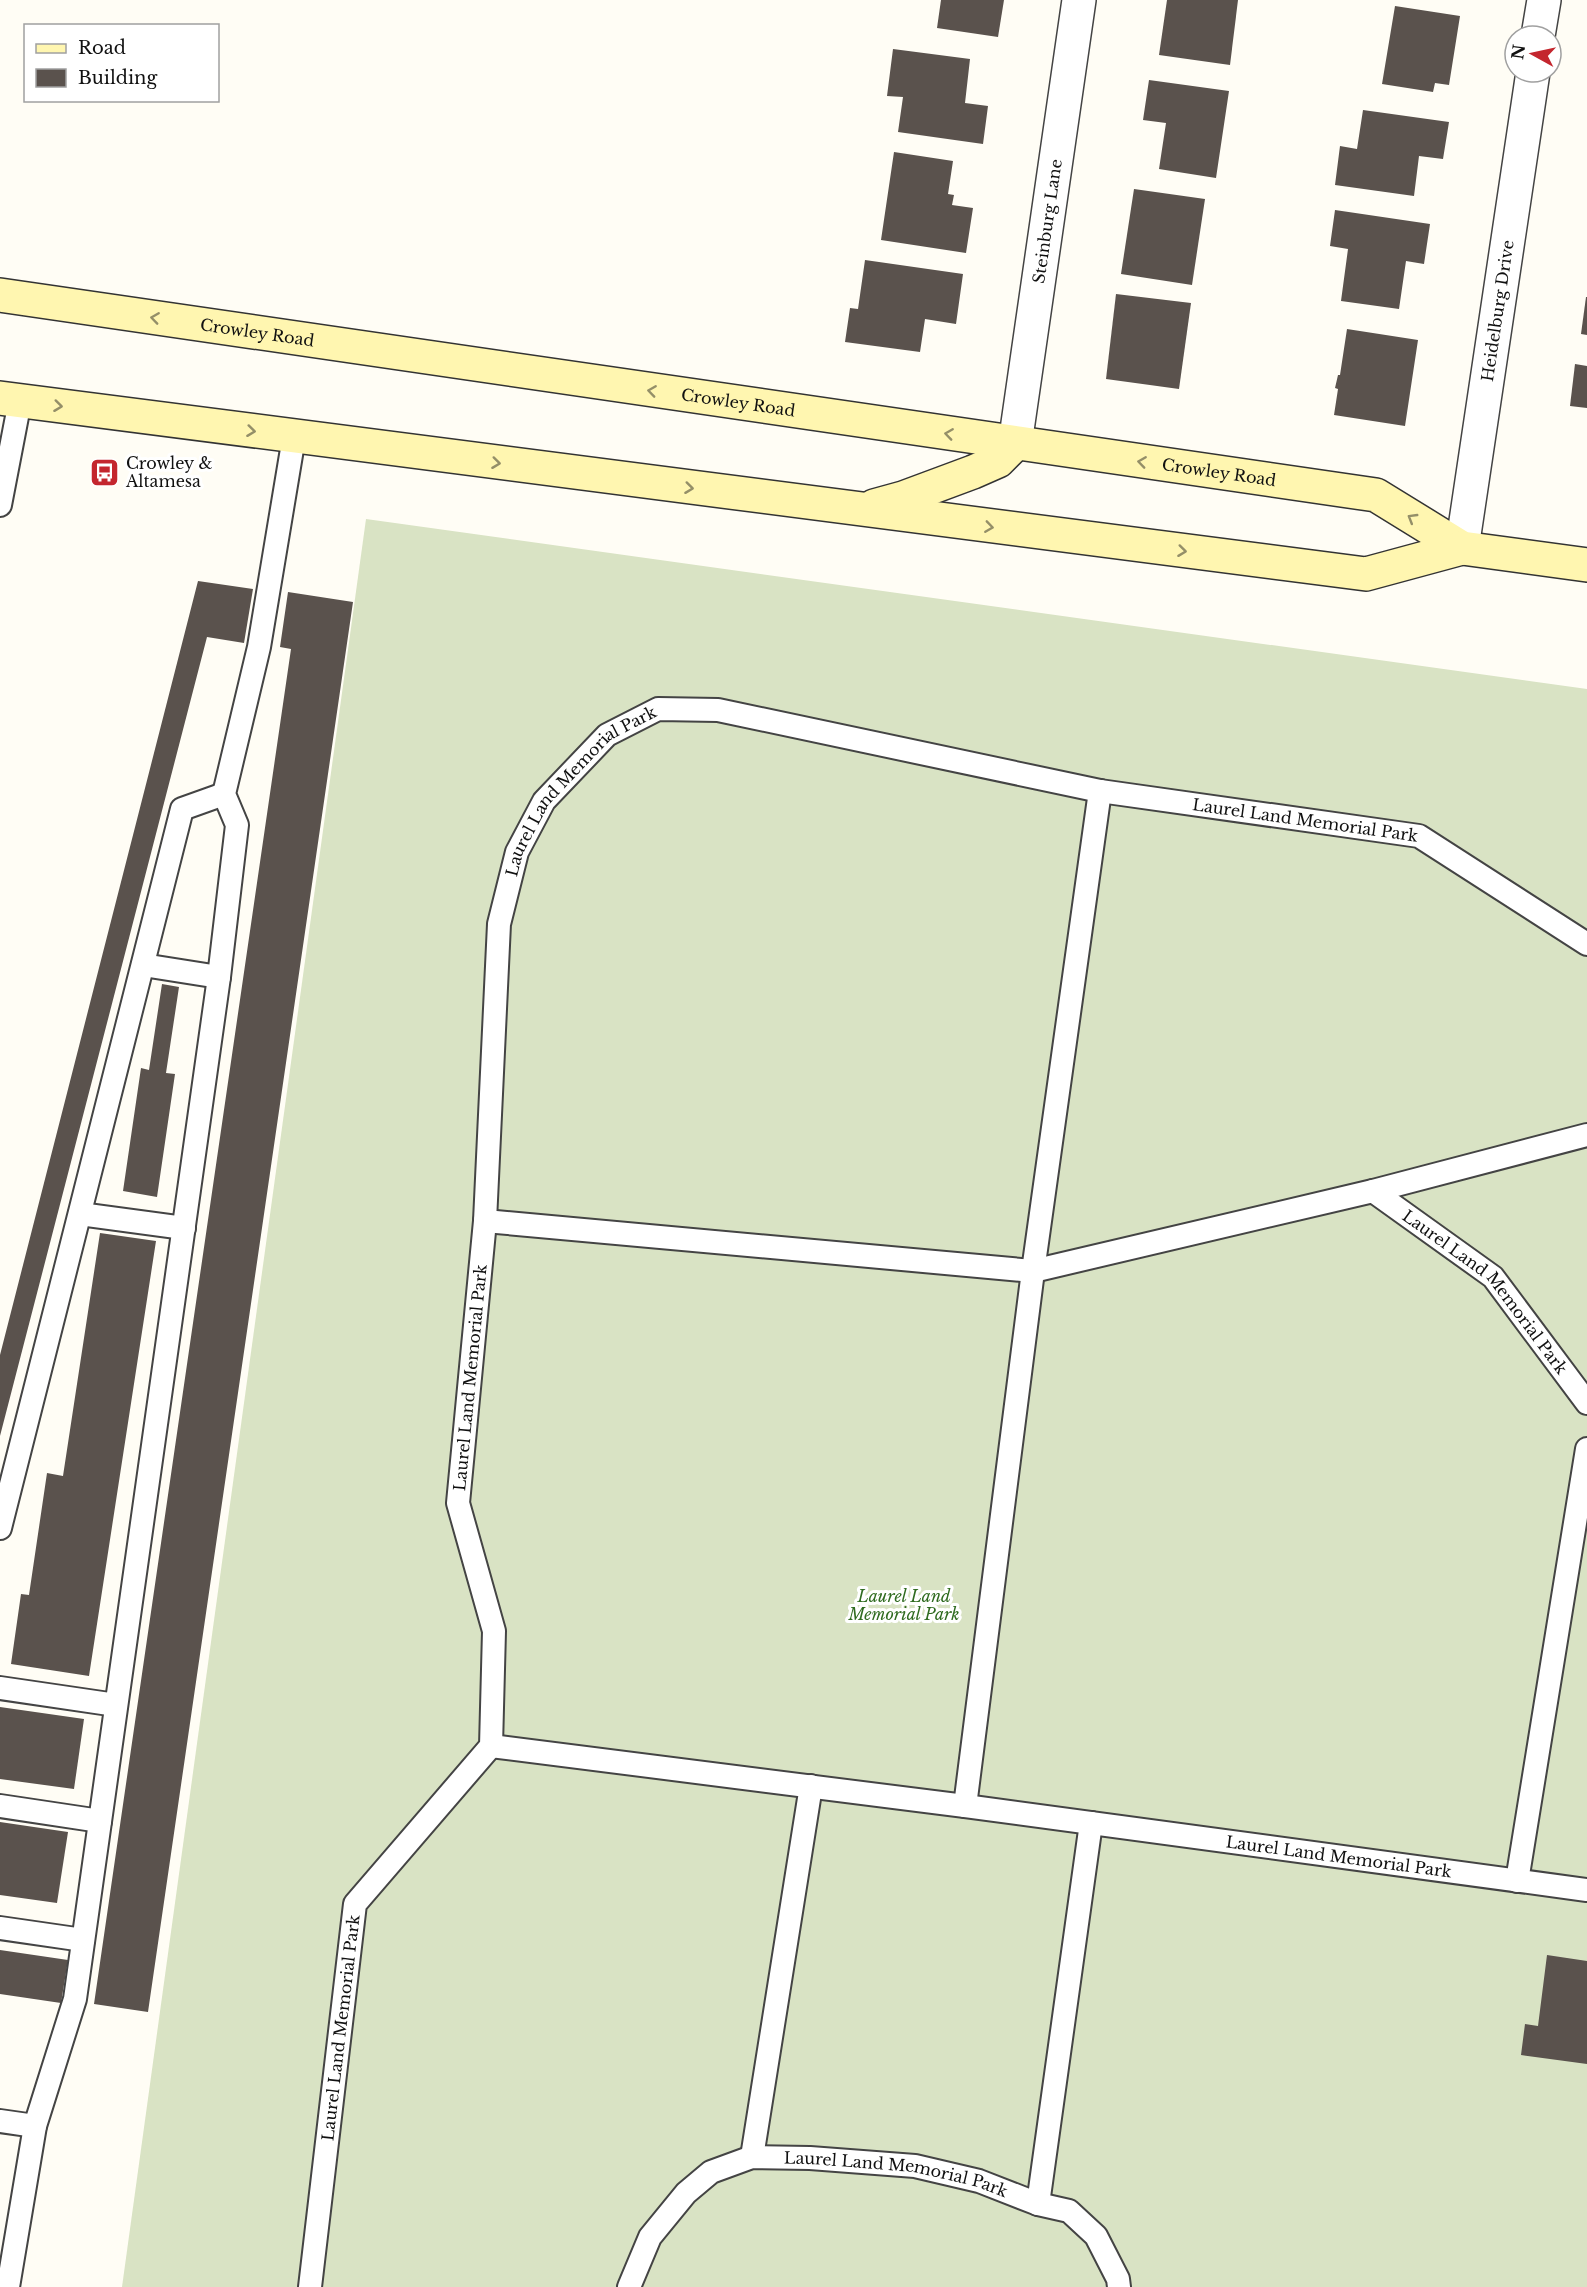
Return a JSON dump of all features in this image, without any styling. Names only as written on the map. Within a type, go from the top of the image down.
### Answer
[{"type":"main road","name":"Crowley Road","points":[[0,295],[1376,495],[1462,548]]},
{"type":"main road","name":"Crowley Road","points":[[10,400],[1366,574],[1462,548],[1587,565]]},
{"type":"main road","points":[[858,510],[903,498],[973,472],[998,461],[1016,444]]},
{"type":"street","name":"Steinburg Lane","points":[[1016,444],[1079,0]]},
{"type":"street","points":[[1541,24],[1544,0]]},
{"type":"street","name":"Heidelburg Drive","points":[[1462,548],[1531,84]]},
{"type":"lane","points":[[0,506],[10,400]]},
{"type":"lane","points":[[8,2287],[35,2126],[75,1999],[219,977],[237,825],[224,794],[259,647],[294,437]]},
{"type":"lane","name":"Laurel Land Memorial Park","points":[[310,2287],[355,1904],[491,1746],[494,1631],[458,1503],[485,1221],[499,924],[517,852],[544,801],[607,735],[658,709],[718,710],[1100,791],[1419,836],[1587,944]]},
{"type":"lane","points":[[964,1806],[1033,1271],[1100,791]]},
{"type":"lane","points":[[0,1528],[182,809],[224,794]]},
{"type":"lane","points":[[143,965],[219,977]]},
{"type":"lane","name":"Laurel Land Memorial Park","points":[[485,1221],[1033,1271],[1373,1191],[1587,1135]]},
{"type":"lane","name":"Laurel Land Memorial Park","points":[[1373,1191],[1493,1277],[1587,1403]]},
{"type":"lane","points":[[80,1214],[184,1228]]},
{"type":"lane","points":[[1517,1881],[1587,1449]]},
{"type":"lane","points":[[0,1688],[116,1705]]},
{"type":"lane","name":"Laurel Land Memorial Park","points":[[491,1746],[964,1806],[1587,1890]]},
{"type":"lane","points":[[752,2157],[811,1786]]},
{"type":"lane","points":[[0,1806],[100,1821]]},
{"type":"lane","points":[[1038,2204],[1091,1823]]},
{"type":"lane","points":[[0,1928],[83,1940]]},
{"type":"lane","points":[[0,2121],[35,2126]]},
{"type":"lane","name":"Laurel Land Memorial Park","points":[[629,2287],[650,2237],[686,2193],[711,2172],[752,2157],[810,2158],[915,2166],[979,2181],[1038,2204],[1069,2211],[1096,2236],[1118,2279],[1119,2287]]},
{"type":"green space","name":"Laurel Land Memorial Park","points":[[366,519],[1587,689],[1587,2287],[122,2287]]},
{"type":"building","points":[[941,0],[1004,0],[998,37],[937,28]]},
{"type":"building","points":[[1167,0],[1238,0],[1230,65],[1159,55]]},
{"type":"building","points":[[1395,6],[1460,16],[1449,85],[1435,83],[1433,92],[1382,84]]},
{"type":"building","points":[[893,49],[970,59],[965,103],[988,106],[983,144],[898,132],[903,97],[887,96]]},
{"type":"building","points":[[1149,80],[1229,91],[1216,178],[1159,169],[1166,123],[1143,120]]},
{"type":"building","points":[[1363,110],[1449,122],[1443,159],[1419,156],[1414,196],[1335,185],[1340,146],[1357,149]]},
{"type":"building","points":[[894,152],[953,161],[948,194],[954,195],[952,205],[973,208],[966,253],[881,240]]},
{"type":"building","points":[[1134,189],[1205,199],[1192,285],[1121,274]]},
{"type":"building","points":[[1335,210],[1430,224],[1424,264],[1406,261],[1399,309],[1341,301],[1348,249],[1330,246]]},
{"type":"building","points":[[865,260],[963,274],[956,324],[925,319],[920,352],[845,342],[850,308],[858,309]]},
{"type":"building","points":[[1116,294],[1191,303],[1179,389],[1106,379]]},
{"type":"building","points":[[1587,297],[1587,335],[1581,334]]},
{"type":"building","points":[[1347,329],[1418,340],[1405,426],[1334,415],[1338,389],[1335,388],[1338,375],[1340,375]]},
{"type":"building","points":[[1575,364],[1587,366],[1587,408],[1570,406]]},
{"type":"building","points":[[198,581],[253,589],[244,643],[207,637],[0,1436],[0,1355]]},
{"type":"building","points":[[288,592],[353,602],[148,2012],[94,2004],[291,649],[280,647]]},
{"type":"building","points":[[162,984],[179,987],[166,1073],[175,1074],[157,1197],[123,1191],[141,1068],[149,1070]]},
{"type":"building","points":[[100,1233],[156,1241],[89,1676],[11,1664],[21,1594],[29,1595],[47,1473],[63,1476]]},
{"type":"building","points":[[0,1707],[84,1719],[74,1789],[0,1779]]},
{"type":"building","points":[[0,1822],[68,1832],[57,1903],[0,1895]]},
{"type":"building","points":[[0,1950],[68,1960],[61,2003],[0,1994]]},
{"type":"building","points":[[1547,1955],[1587,1961],[1587,2064],[1521,2055],[1525,2024],[1538,2026]]},
{"type":"place","name":"Crowley & Altamesa","points":[[105,472]]}]
